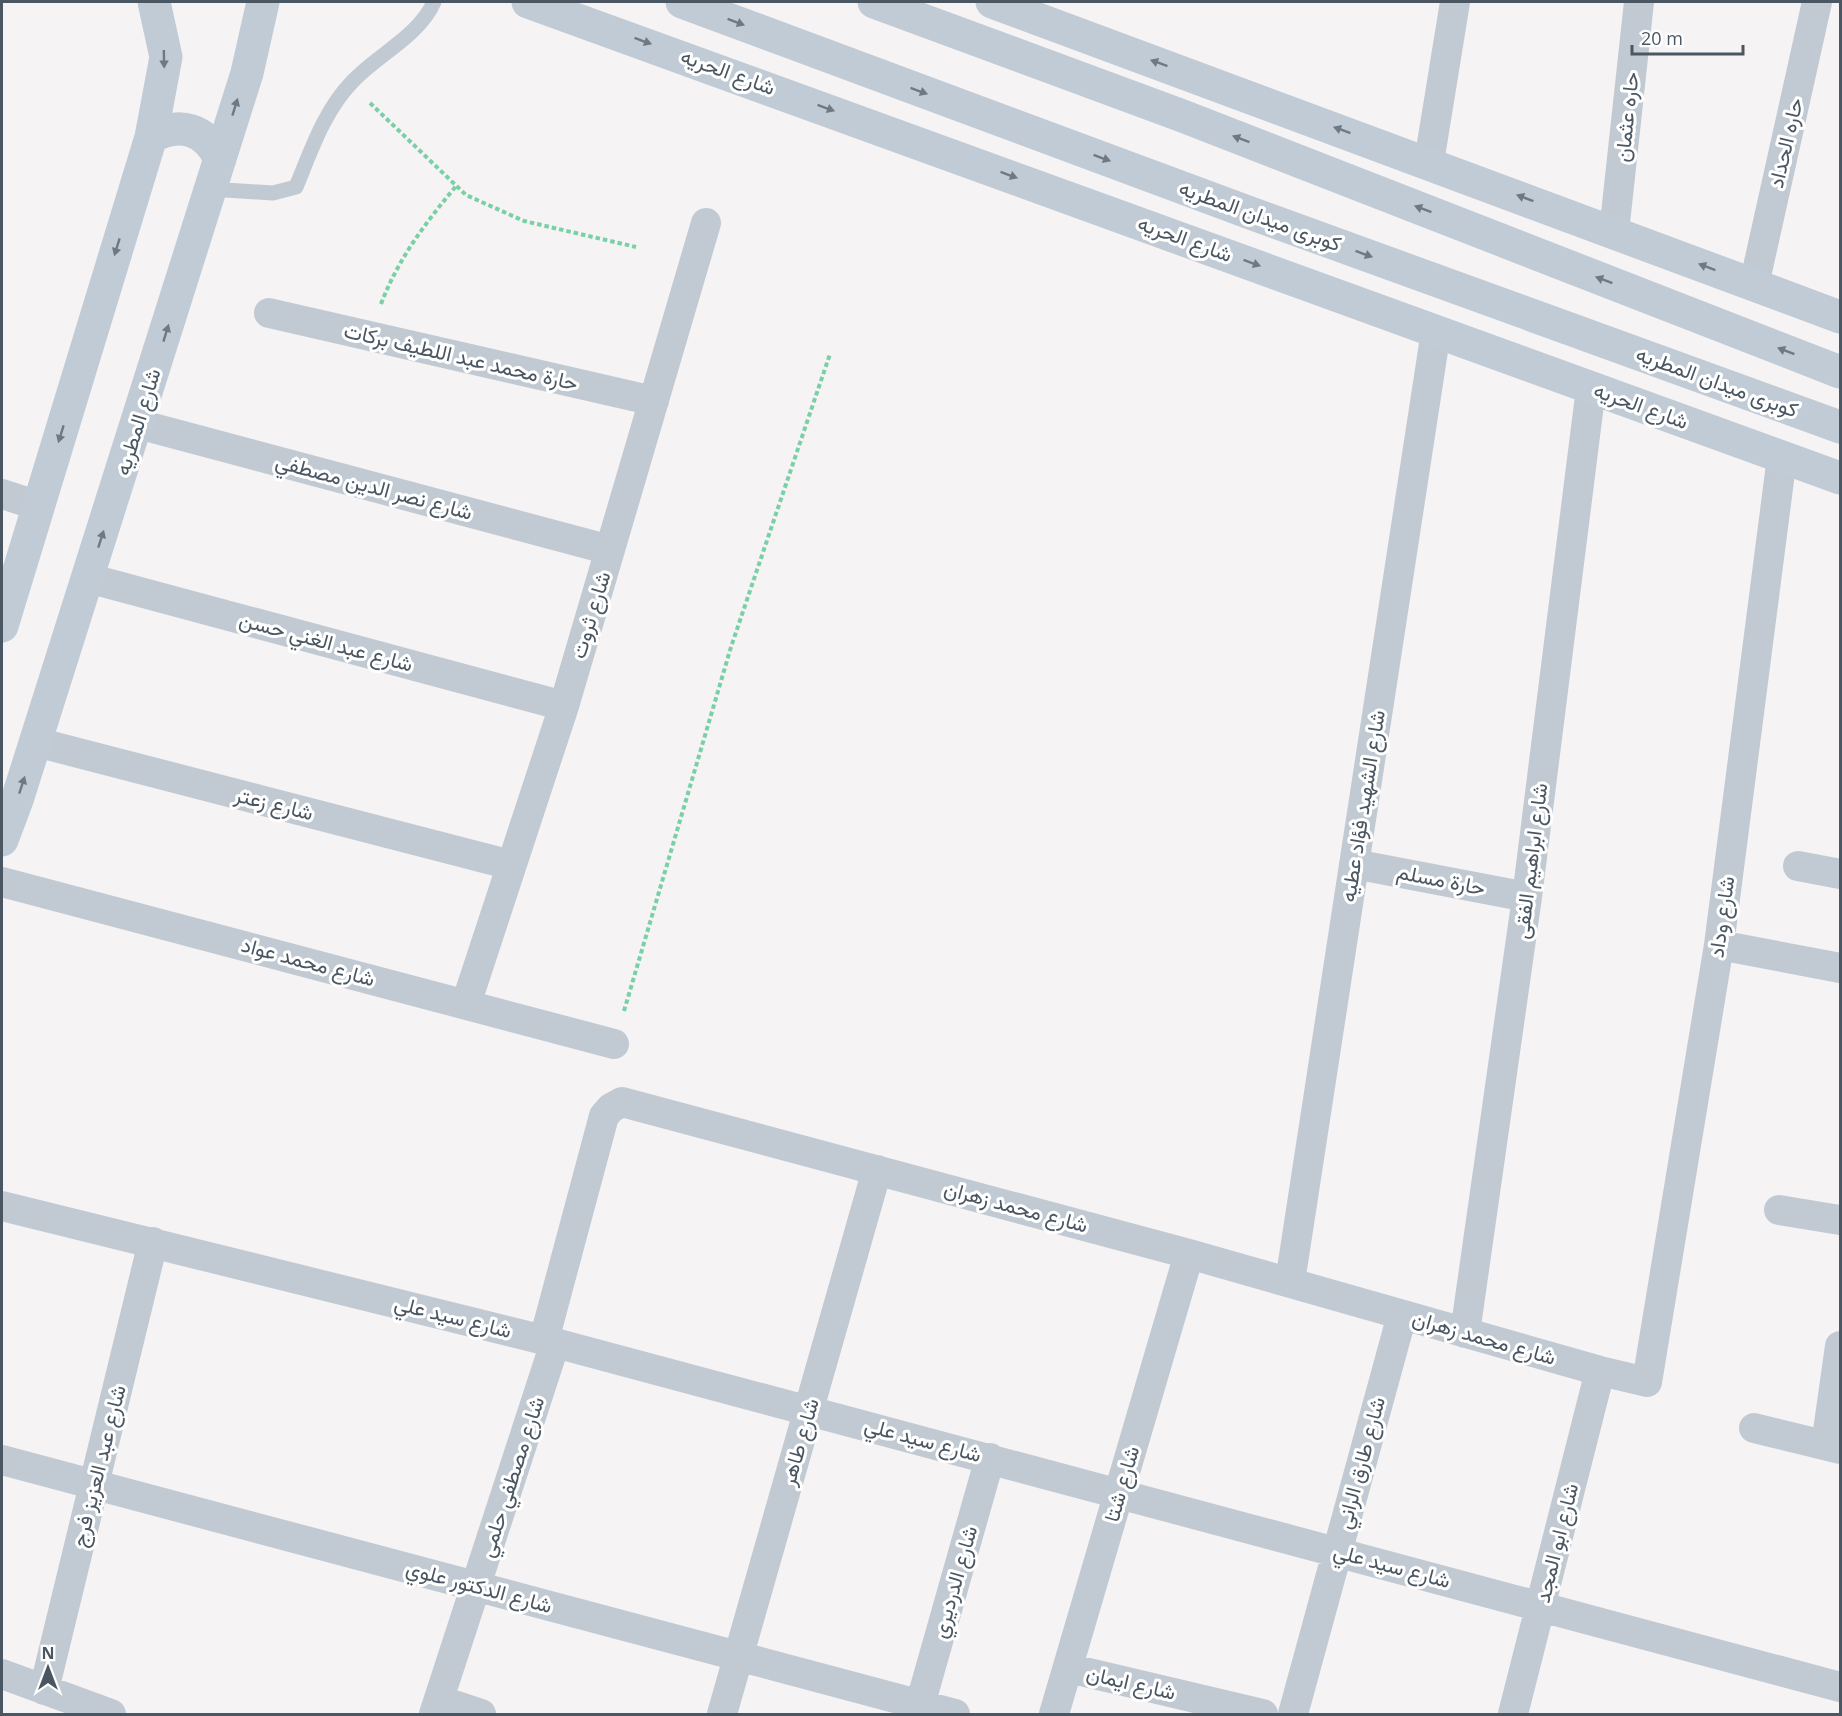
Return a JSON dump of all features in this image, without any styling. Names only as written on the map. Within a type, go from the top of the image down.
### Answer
[{"type":"main road","points":[[2,626],[151,137],[166,57],[154,2]]},
{"type":"main road","name":"شارع المطريه","points":[[2,840],[36,742],[138,424],[247,73],[263,2]]},
{"type":"main road","name":"شارع الحريه","points":[[528,2],[608,28],[1840,478]]},
{"type":"main road","points":[[583,2],[608,28]]},
{"type":"main road","name":"كوبرى ميدان المطريه","points":[[682,2],[1242,210],[1840,427]]},
{"type":"main road","points":[[874,2],[1180,115],[1840,372]]},
{"type":"main road","points":[[992,2],[1430,162],[1840,317]]},
{"type":"main road","points":[[151,137],[177,127],[204,136],[214,146],[215,174]]},
{"type":"street","points":[[1430,162],[1455,2]]},
{"type":"street","name":"حاره عثمان","points":[[1614,232],[1639,2]]},
{"type":"street","name":"حاره الحداد","points":[[1754,285],[1817,2]]},
{"type":"street","name":"شارع ثروت","points":[[466,1004],[564,706],[706,223]]},
{"type":"street","name":"حارة محمد عبد اللطيف بركات","points":[[269,313],[654,401]]},
{"type":"street","name":"شارع الشهيد فؤاد عطيه","points":[[1290,1282],[1436,331]]},
{"type":"street","name":"شارع ابراهيم الفقى","points":[[1465,1333],[1527,897],[1591,388]]},
{"type":"street","name":"شارع نصر الدين مصطفي","points":[[138,424],[610,550]]},
{"type":"street","name":"شارع وداد","points":[[1650,1375],[1719,945],[1782,457]]},
{"type":"street","points":[[2,494],[39,506]]},
{"type":"street","name":"شارع عبد الغني حسن","points":[[88,578],[564,706]]},
{"type":"street","name":"شارع زعتر","points":[[36,742],[512,865]]},
{"type":"street","name":"حارة مسلم","points":[[1354,864],[1527,897]]},
{"type":"street","points":[[1798,866],[1840,874]]},
{"type":"street","name":"شارع محمد عواد","points":[[2,882],[614,1044]]},
{"type":"street","points":[[1719,945],[1840,968]]},
{"type":"street","name":"شارع محمد زهران","points":[[550,1341],[604,1116],[611,1108],[622,1102],[1189,1254],[1644,1383],[1650,1375]]},
{"type":"street","name":"شارع طاهر","points":[[722,1714],[878,1170]]},
{"type":"street","name":"شارع سيد علي","points":[[2,1206],[550,1341],[1840,1687]]},
{"type":"street","points":[[1779,1210],[1840,1220]]},
{"type":"street","name":"شارع عبد العزيز فرج","points":[[44,1690],[153,1242]]},
{"type":"street","name":"شارع شتا","points":[[1054,1714],[1189,1254]]},
{"type":"street","name":"شارع طارق الراني","points":[[1293,1714],[1402,1315]]},
{"type":"street","name":"شارع مصطفي حلمي","points":[[437,1707],[550,1341]]},
{"type":"street","points":[[1754,1428],[1833,1447],[1840,1346]]},
{"type":"street","name":"شارع ابو المجد","points":[[1513,1714],[1600,1371]]},
{"type":"street","name":"شارع الدرديري","points":[[920,1705],[990,1458]]},
{"type":"street","name":"شارع الدكتور علوي","points":[[2,1460],[955,1714]]},
{"type":"street","name":"شارع ايمان","points":[[1068,1668],[1263,1714]]},
{"type":"street","points":[[2,1674],[104,1713]]},
{"type":"street","points":[[437,1707],[481,1714]]},
{"type":"lane","points":[[215,174],[273,193],[296,187],[326,117],[352,82],[413,28],[434,2]]},
{"type":"path","points":[[352,82],[369,102],[466,195],[524,221],[636,247]]},
{"type":"path","points":[[369,336],[390,281],[419,230],[457,185]]},
{"type":"path","points":[[614,1044],[731,647],[830,354]]}]
